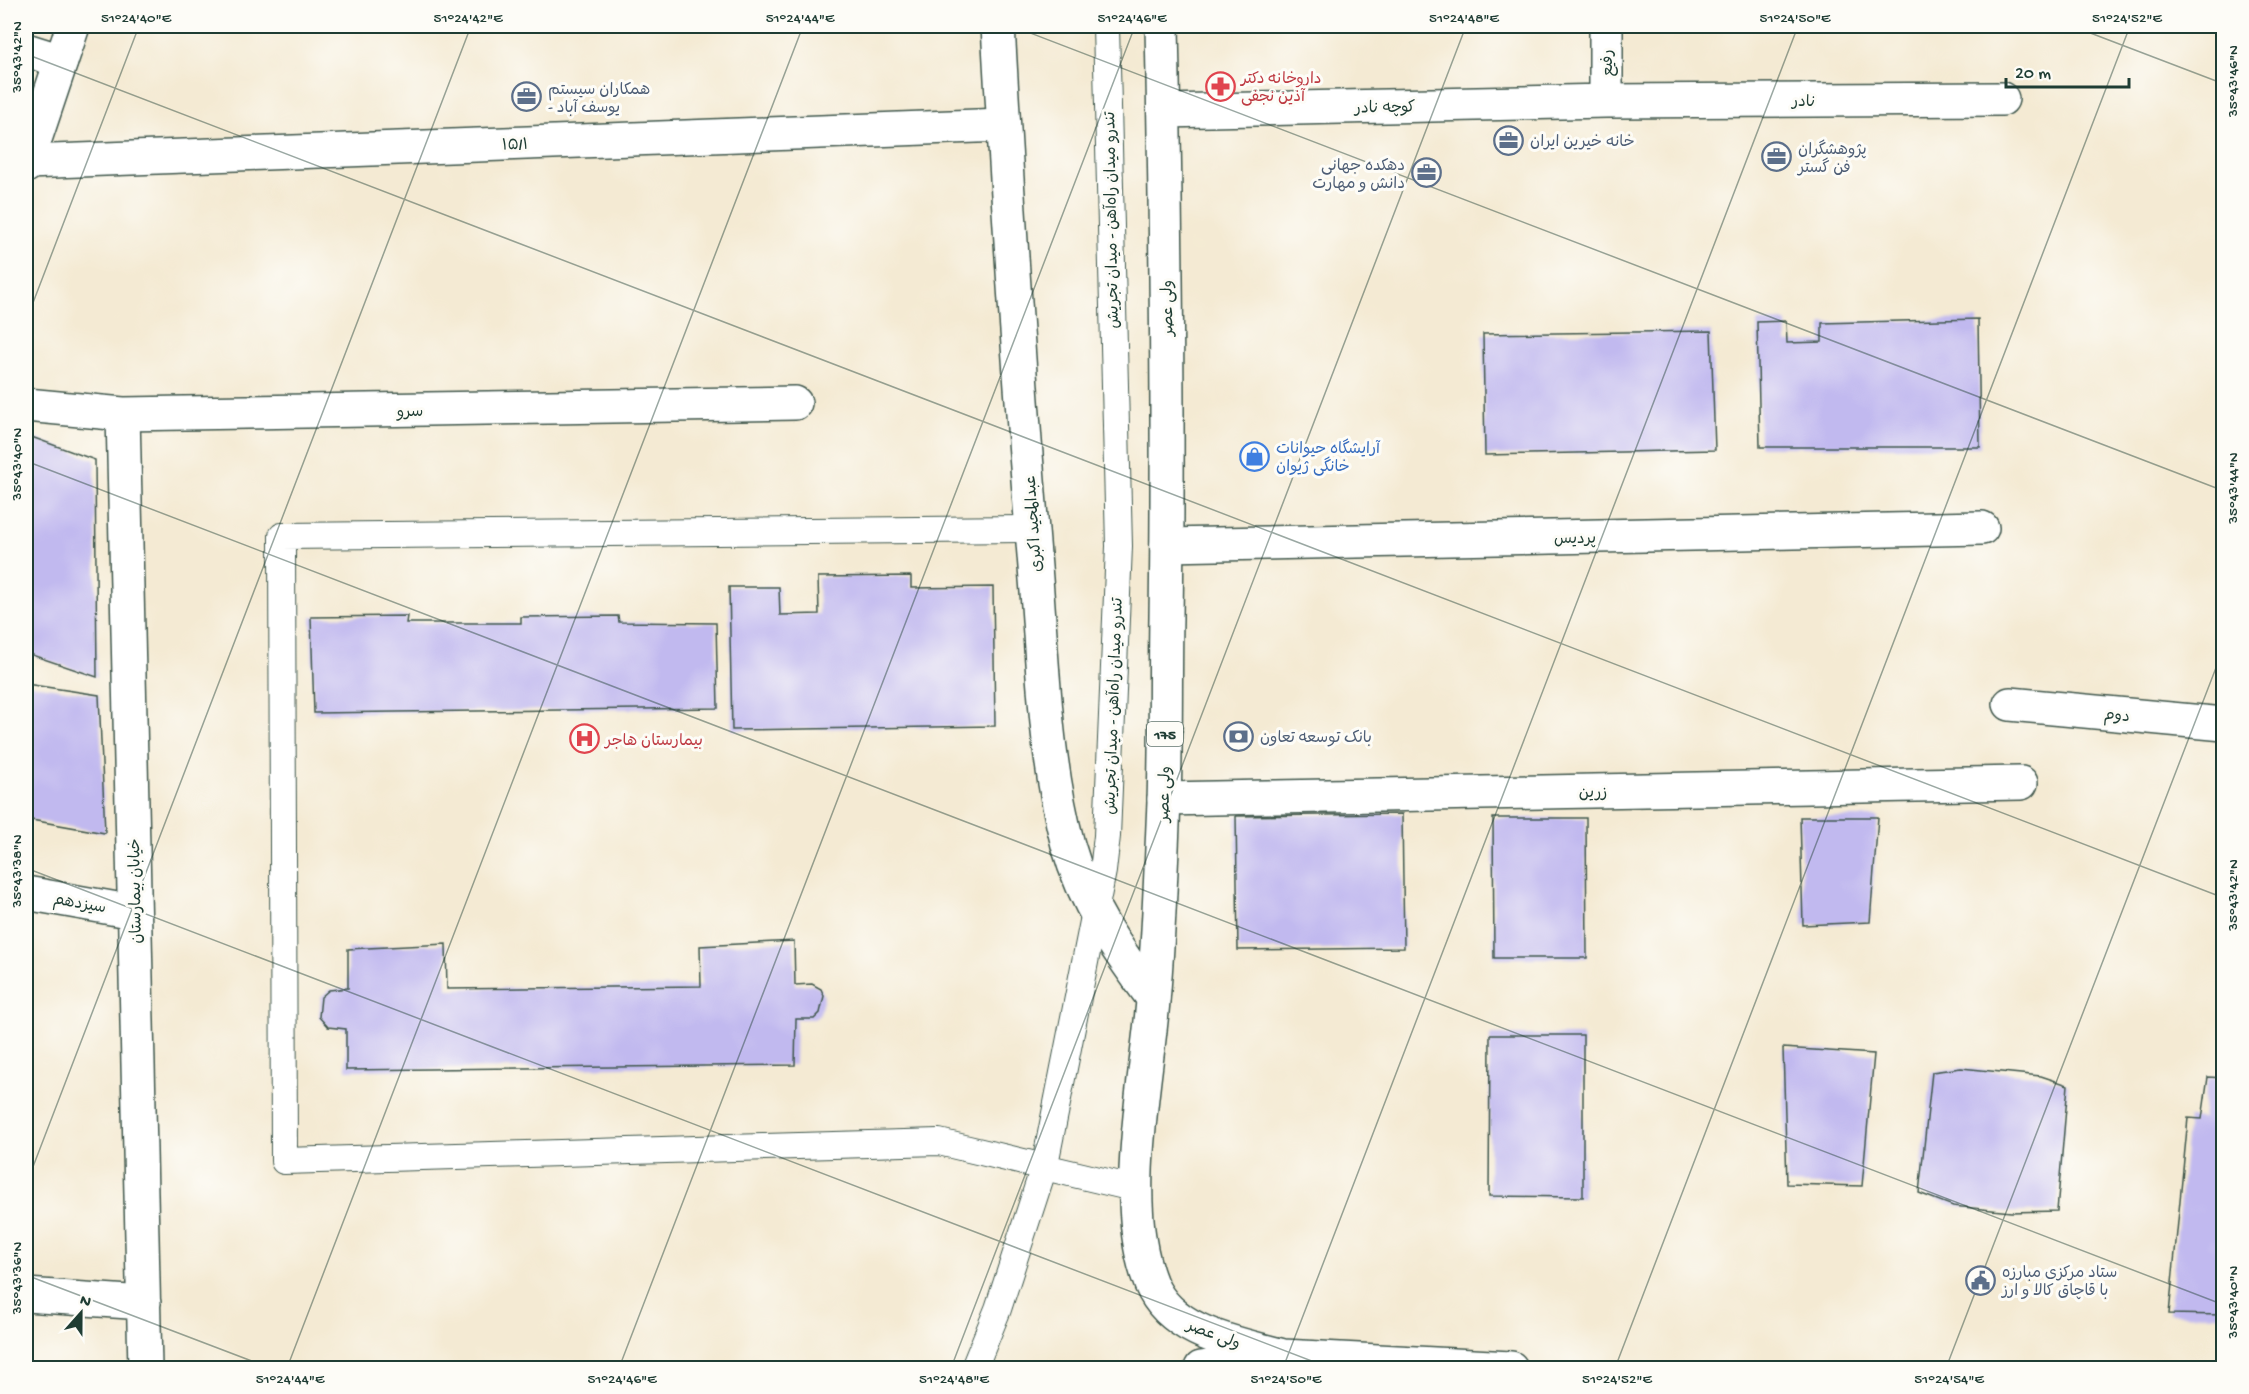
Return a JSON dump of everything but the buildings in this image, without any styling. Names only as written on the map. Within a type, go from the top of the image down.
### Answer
[{"type":"street","points":[[26,164],[73,26]]},
{"type":"street","name":"عبدالمجید اکبری","points":[[998,26],[1032,529],[1053,779],[1069,848],[1094,910],[1117,950],[1153,998]]},
{"type":"street","name":"ولی عصر","points":[[1162,26],[1167,545],[1164,800],[1153,998],[1137,1189],[1142,1251],[1150,1282],[1168,1310],[1185,1323],[1206,1333],[1283,1356]]},
{"type":"street","name":"رفیع","points":[[1606,26],[1606,101]]},
{"type":"street","points":[[26,50],[61,61]]},
{"type":"street","name":"نادر","points":[[1606,101],[2002,99]]},
{"type":"street","name":"کوچه نادر","points":[[1164,111],[1606,101]]},
{"type":"street","name":"۱۵/۱","points":[[26,164],[1003,125]]},
{"type":"street","name":"سرو","points":[[26,405],[123,414],[795,403]]},
{"type":"street","name":"خیابان بیمارستان","points":[[123,414],[145,1368]]},
{"type":"street","name":"پردیس","points":[[1167,545],[1982,528]]},
{"type":"street","name":"دوم","points":[[2010,704],[2223,724]]},
{"type":"street","name":"زرین","points":[[1164,800],[2021,783]]},
{"type":"street","name":"سیزدهم","points":[[26,893],[134,912]]},
{"type":"street","points":[[26,1295],[144,1303]]},
{"type":"street","points":[[1283,1356],[1511,1368]]},
{"type":"street","name":"ولی عصر","points":[[1201,1368],[1283,1356]]},
{"type":"lane","name":"تندرو میدان راه‌آهن - میدان تجریش","points":[[974,1368],[1002,1299],[1045,1164],[1107,836],[1119,546],[1106,26]]},
{"type":"lane","points":[[1032,529],[282,536],[284,1161],[939,1142],[1137,1189]]},
{"type":"place","name":"داروخانه دکتر آذین نجفی","points":[[1220,86]]},
{"type":"place","name":"همکاران سیستم - یوسف آباد","points":[[527,97]]},
{"type":"place","name":"خانه خیرین ایران","points":[[1509,140]]},
{"type":"place","name":"پژوهشگران فن گستر","points":[[1777,157]]},
{"type":"place","name":"دهکده جهانی دانش و مهارت","points":[[1426,173]]},
{"type":"place","name":"آرایشگاه حیوانات خانگی ژیوان","points":[[1255,456]]},
{"type":"place","name":"بانک توسعه تعاون","points":[[1239,736]]},
{"type":"place","name":"بیمارستان هاجر","points":[[584,739]]},
{"type":"place","name":"ستاد مرکزی مبارزه با قاچاق کالا و ارز","points":[[1981,1280]]}]
